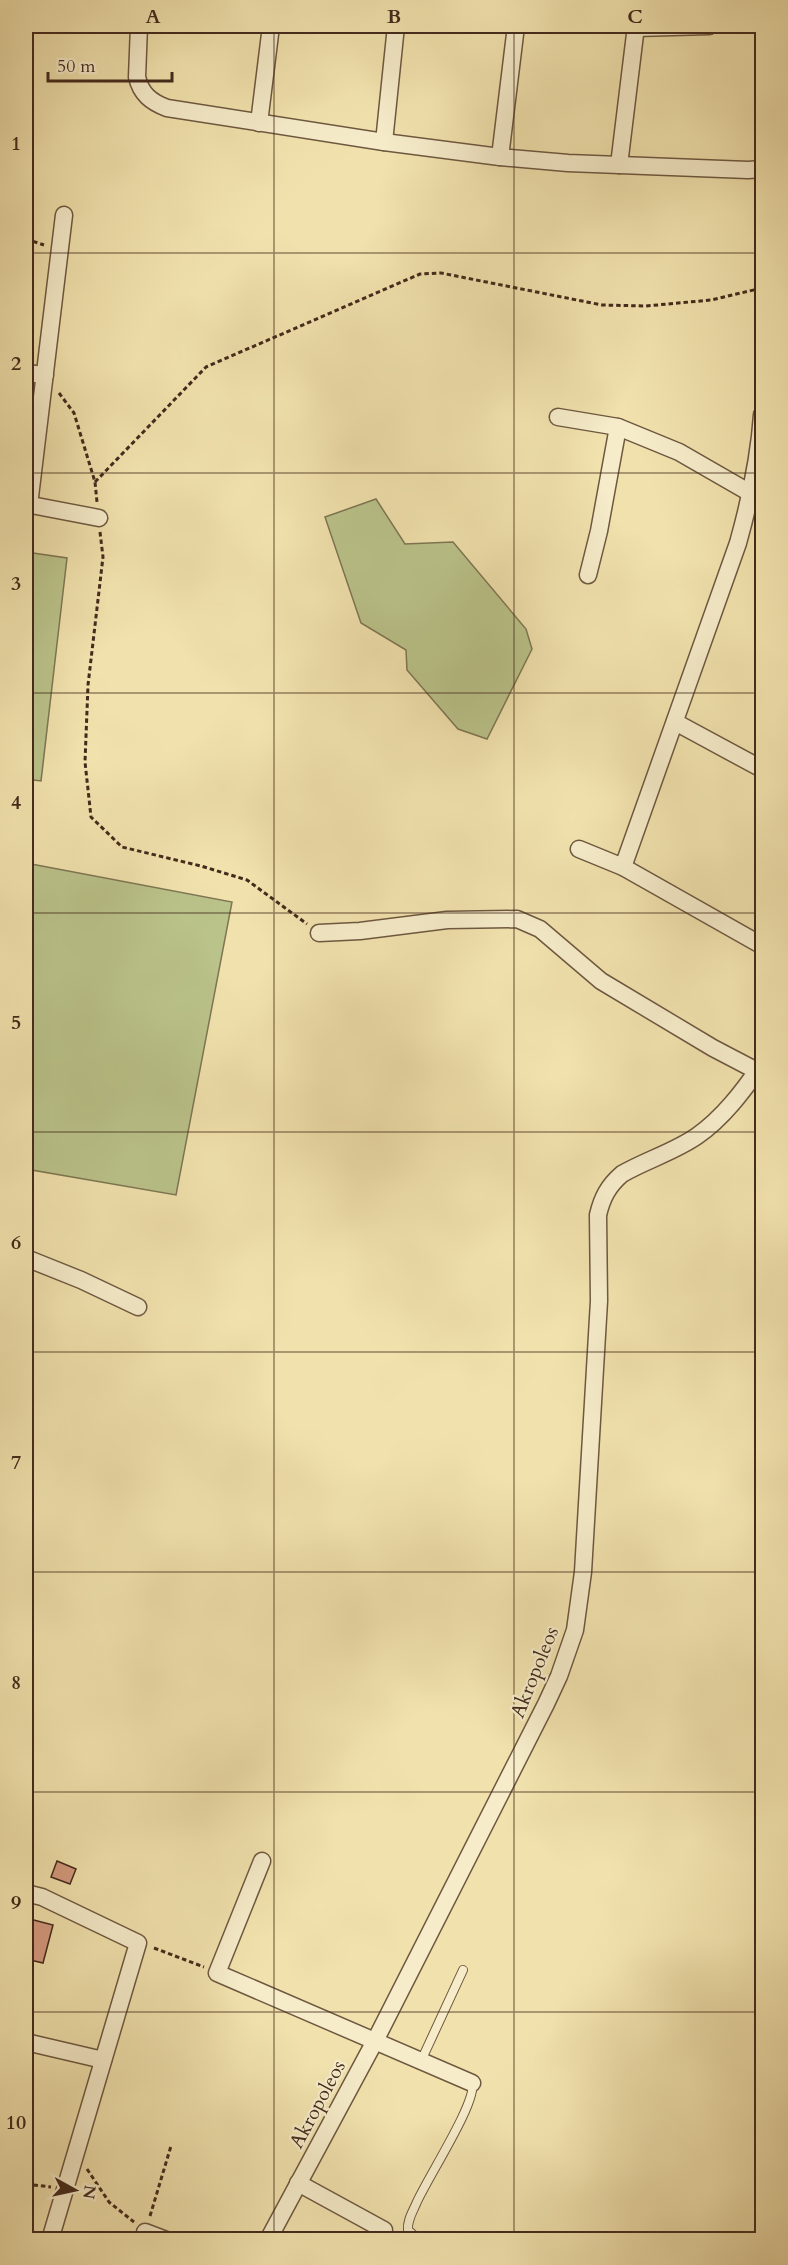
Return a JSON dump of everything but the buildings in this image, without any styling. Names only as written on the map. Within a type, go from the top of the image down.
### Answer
[{"type":"street","points":[[139,26],[139,86],[150,100],[180,111],[500,157],[620,165],[762,169]]},
{"type":"street","points":[[259,123],[271,26]]},
{"type":"street","points":[[384,142],[396,26]]},
{"type":"street","points":[[500,157],[516,26]]},
{"type":"street","points":[[620,165],[636,27],[709,26]]},
{"type":"street","points":[[64,215],[27,504],[99,518]]},
{"type":"street","points":[[26,373],[45,375]]},
{"type":"street","points":[[623,867],[738,543],[752,494],[760,447],[762,415]]},
{"type":"street","points":[[558,417],[618,427],[679,452],[752,494]]},
{"type":"street","points":[[588,575],[599,531],[618,427]]},
{"type":"street","points":[[675,722],[762,768]]},
{"type":"street","points":[[579,849],[623,867],[761,945]]},
{"type":"street","points":[[319,933],[360,931],[447,920],[517,919],[540,928],[601,981],[713,1048],[760,1068]]},
{"type":"street","name":"Akropoleos","points":[[268,2240],[375,2041],[546,1704],[559,1676],[575,1630],[583,1572],[597,1351],[598,1215],[601,1202],[612,1182],[622,1174],[696,1136],[709,1126],[736,1100],[760,1068]]},
{"type":"street","points":[[26,1258],[81,1280],[138,1307]]},
{"type":"street","points":[[262,1861],[217,1973],[472,2083]]},
{"type":"street","points":[[26,1893],[42,1897],[138,1943],[50,2240]]},
{"type":"street","points":[[26,2042],[103,2060]]},
{"type":"street","points":[[298,2183],[384,2230]]},
{"type":"street","points":[[145,2232],[166,2240]]},
{"type":"lane","points":[[421,2061],[463,1970]]},
{"type":"lane","points":[[419,2240],[408,2230],[408,2222],[425,2184],[463,2120],[475,2089],[472,2083]]},
{"type":"path","points":[[95,482],[206,367],[420,274],[441,273],[602,305],[646,306],[711,300],[762,288]]},
{"type":"path","points":[[45,375],[75,413],[95,482],[99,518],[103,557],[88,685],[85,762],[91,817],[122,847],[247,880],[319,933]]},
{"type":"path","points":[[138,1943],[217,1973]]},
{"type":"path","points":[[76,2152],[109,2202],[145,2232],[171,2146]]},
{"type":"path","points":[[26,2184],[64,2189]]},
{"type":"green space","points":[[376,499],[405,544],[453,542],[526,629],[532,649],[487,739],[458,729],[407,670],[406,650],[361,623],[325,517]]},
{"type":"green space","points":[[26,552],[67,558],[41,781],[26,779]]},
{"type":"green space","points":[[26,863],[232,902],[176,1195],[26,1169]]}]
